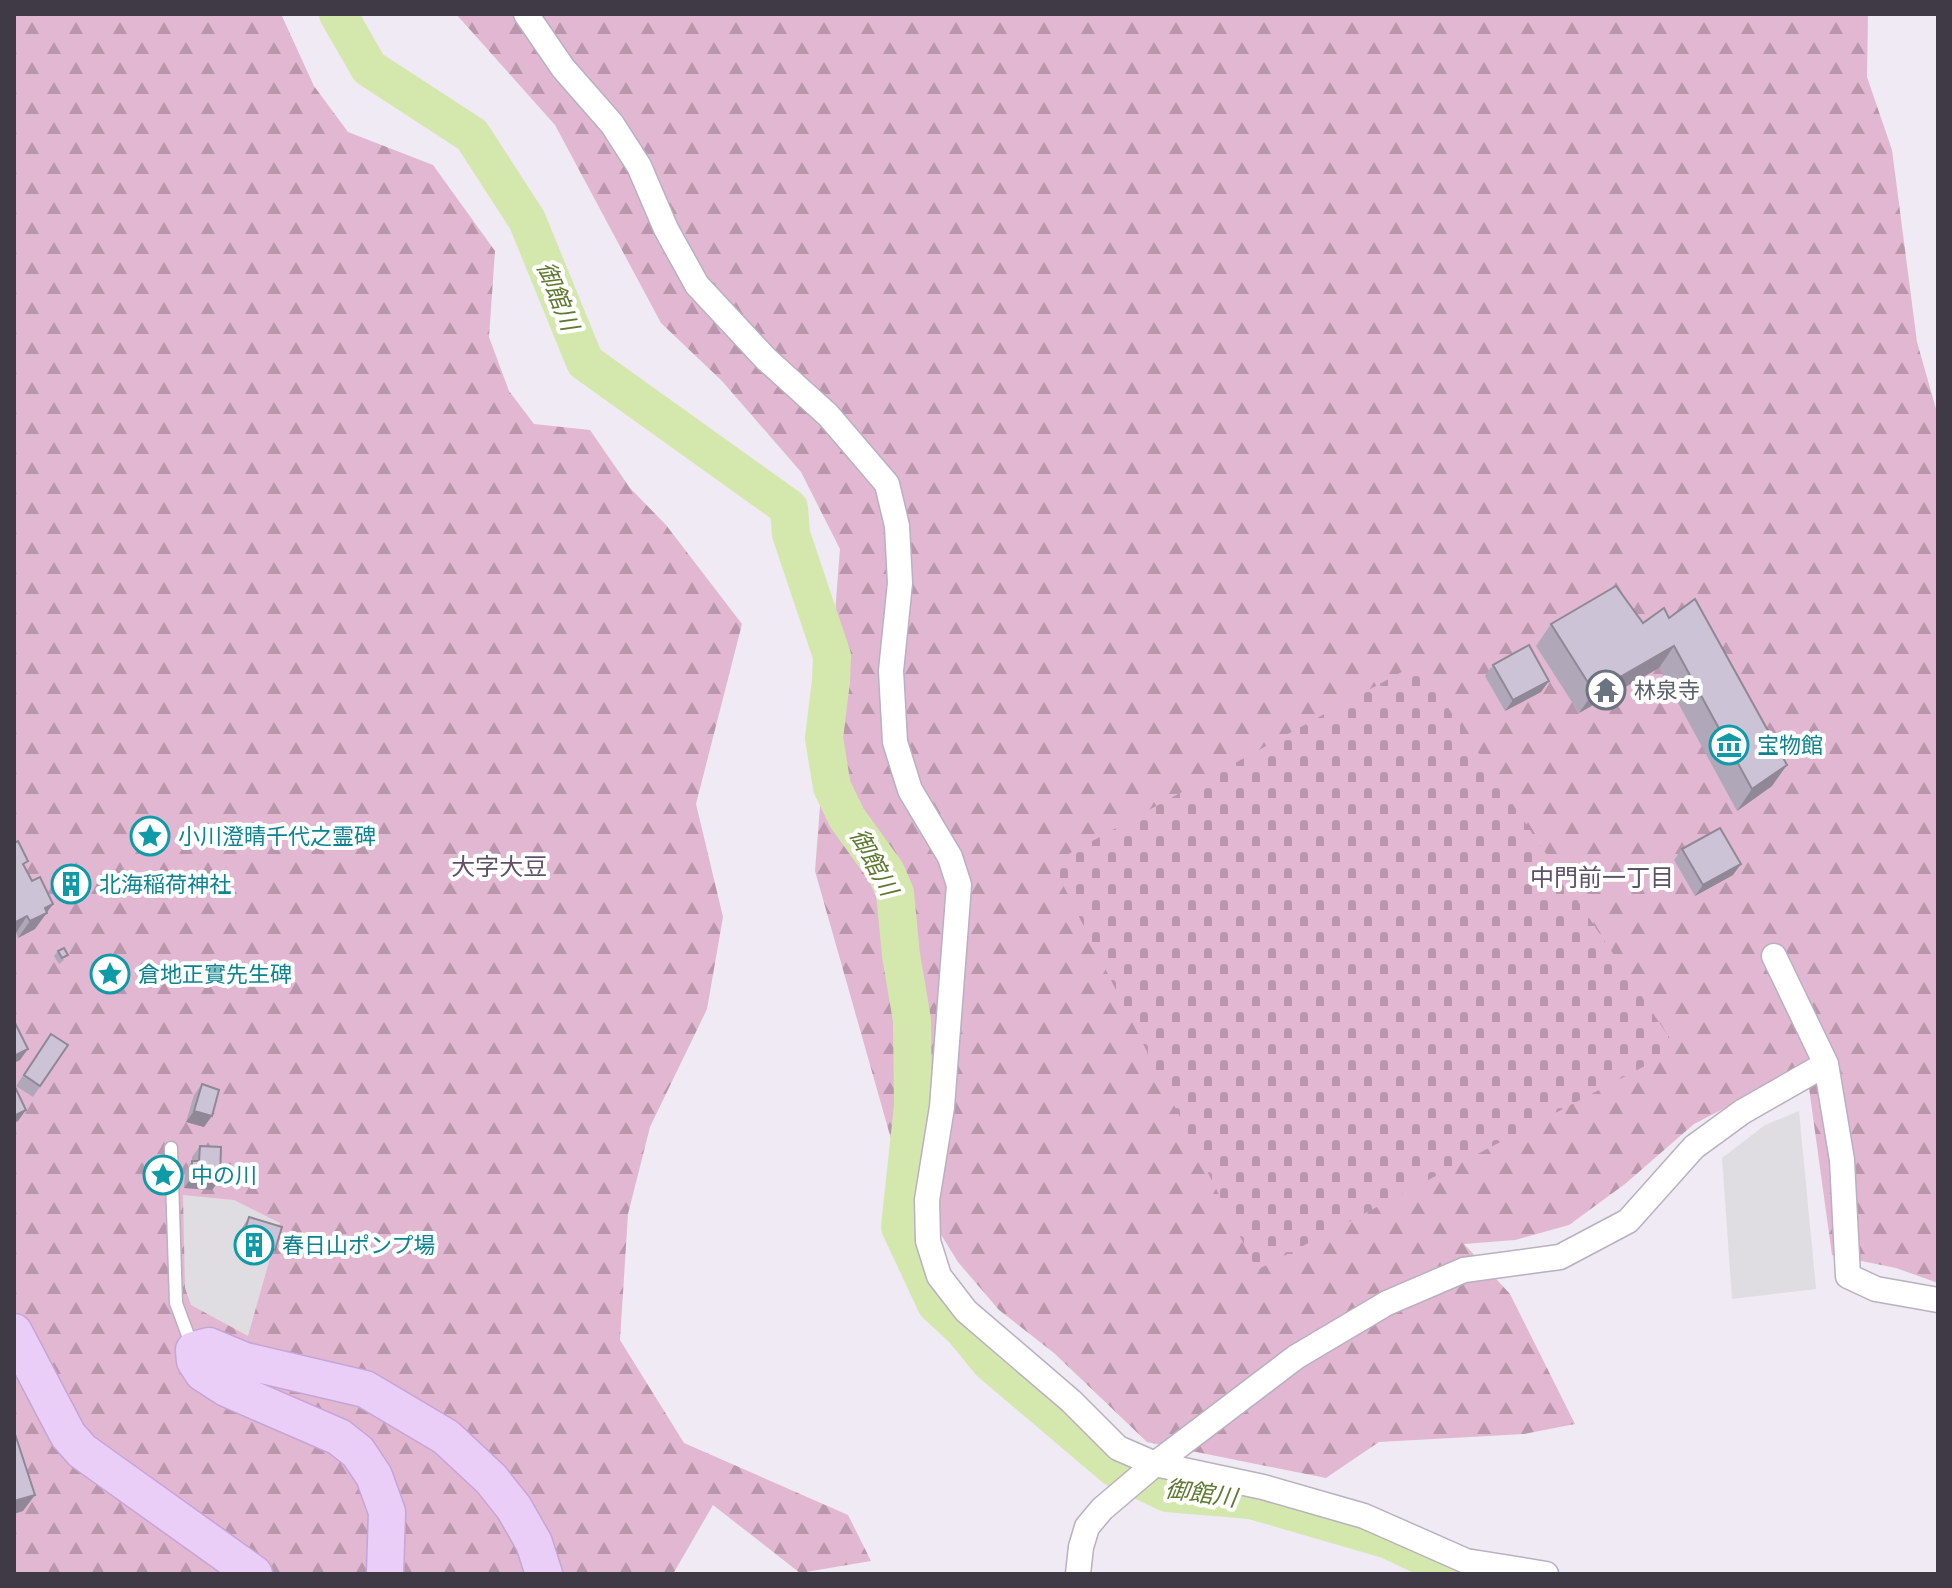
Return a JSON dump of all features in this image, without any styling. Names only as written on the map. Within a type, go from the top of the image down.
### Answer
[{"type":"street","points":[[526,14],[563,68],[612,124],[639,166],[666,229],[697,285],[766,359],[828,415],[887,484],[897,526],[900,583],[891,671],[895,742],[910,790],[950,857],[959,885],[942,1107],[927,1200],[928,1241],[939,1276],[966,1311],[1071,1401],[1118,1448],[1155,1464],[1263,1487],[1364,1516],[1466,1561],[1546,1574]]},
{"type":"street","points":[[1774,956],[1826,1064],[1842,1160],[1848,1276],[1876,1289],[1938,1300]]},
{"type":"street","points":[[1078,1574],[1087,1527],[1110,1500],[1296,1357],[1387,1303],[1464,1270],[1560,1257],[1628,1221],[1694,1147],[1742,1112],[1826,1064]]},
{"type":"street","points":[[14,1332],[68,1435],[82,1451],[254,1574]]},
{"type":"street","points":[[385,1574],[387,1512],[374,1476],[358,1452],[339,1437],[226,1388],[203,1373],[195,1361],[194,1350],[209,1346],[245,1361],[365,1389],[446,1437],[491,1479],[514,1508],[534,1543],[544,1574]]},
{"type":"lane","points":[[171,1148],[176,1303],[194,1350]]},
{"type":"green space","points":[[14,14],[281,14],[314,86],[348,132],[433,165],[495,251],[489,337],[509,391],[534,424],[590,430],[630,488],[666,525],[742,624],[696,804],[723,917],[707,1009],[650,1127],[628,1214],[620,1340],[684,1443],[848,1515],[871,1561],[800,1573],[713,1505],[673,1574],[14,1574]]},
{"type":"green space","points":[[456,14],[1868,14],[1867,77],[1892,150],[1917,342],[1938,416],[1938,1283],[1896,1268],[1832,1255],[1806,1066],[1694,1124],[1625,1184],[1569,1225],[1515,1240],[1464,1244],[1510,1294],[1575,1424],[1524,1434],[1379,1442],[1326,1478],[1147,1442],[1054,1353],[999,1310],[958,1262],[899,1167],[815,871],[840,549],[801,472],[722,381],[661,323],[555,125]]},
{"type":"green space","points":[[1418,663],[1677,1049],[1257,1270],[1052,863]]},
{"type":"shaded area","points":[[1799,1111],[1816,1289],[1732,1299],[1722,1158],[1765,1125]]},
{"type":"shaded area","points":[[183,1195],[234,1200],[280,1223],[248,1336],[191,1305],[185,1288]]},
{"type":"building","points":[[1616,586],[1643,623],[1664,608],[1669,618],[1695,599],[1787,765],[1752,789],[1674,646],[1594,692],[1551,624]]},
{"type":"building","points":[[1529,645],[1549,681],[1513,700],[1493,665]]},
{"type":"building","points":[[1720,828],[1741,864],[1703,885],[1682,849]]},
{"type":"building","points":[[18,841],[28,861],[23,864],[32,881],[40,877],[53,904],[45,908],[47,913],[30,921],[27,916],[14,923],[14,843]]},
{"type":"building","points":[[77,870],[83,881],[73,886],[68,875]]},
{"type":"building","points":[[64,948],[68,955],[62,958],[58,951]]},
{"type":"building","points":[[14,1021],[28,1049],[14,1056]]},
{"type":"building","points":[[51,1034],[68,1045],[40,1086],[24,1075]]},
{"type":"building","points":[[202,1084],[219,1090],[212,1116],[194,1111]]},
{"type":"building","points":[[14,1085],[26,1110],[14,1116]]},
{"type":"building","points":[[200,1146],[221,1147],[220,1179],[192,1177],[192,1161],[199,1161]]},
{"type":"building","points":[[249,1217],[282,1227],[275,1250],[242,1240]]},
{"type":"building","points":[[14,1431],[35,1495],[14,1501]]},
{"type":"waterway","name":"御館川","points":[[338,14],[369,68],[472,135],[527,220],[585,362],[789,508],[791,534],[832,656],[824,738],[832,787],[847,818],[886,872],[895,893],[912,1020],[913,1106],[900,1227],[936,1304],[963,1329],[990,1362],[1115,1468],[1167,1493],[1251,1500],[1389,1540],[1460,1574]]},
{"type":"place","name":"林泉寺","points":[[1606,690]]},
{"type":"place","name":"宝物館","points":[[1729,745]]},
{"type":"place","name":"小川澄晴千代之霊碑","points":[[150,836]]},
{"type":"place","name":"北海稲荷神社","points":[[71,884]]},
{"type":"place","name":"倉地正實先生碑","points":[[110,974]]},
{"type":"place","name":"中の川","points":[[163,1175]]},
{"type":"place","name":"春日山ポンプ場","points":[[254,1245]]},
{"type":"district","name":"大字大豆","points":[[499,866]]},
{"type":"district","name":"中門前一丁目","points":[[1602,877]]}]
